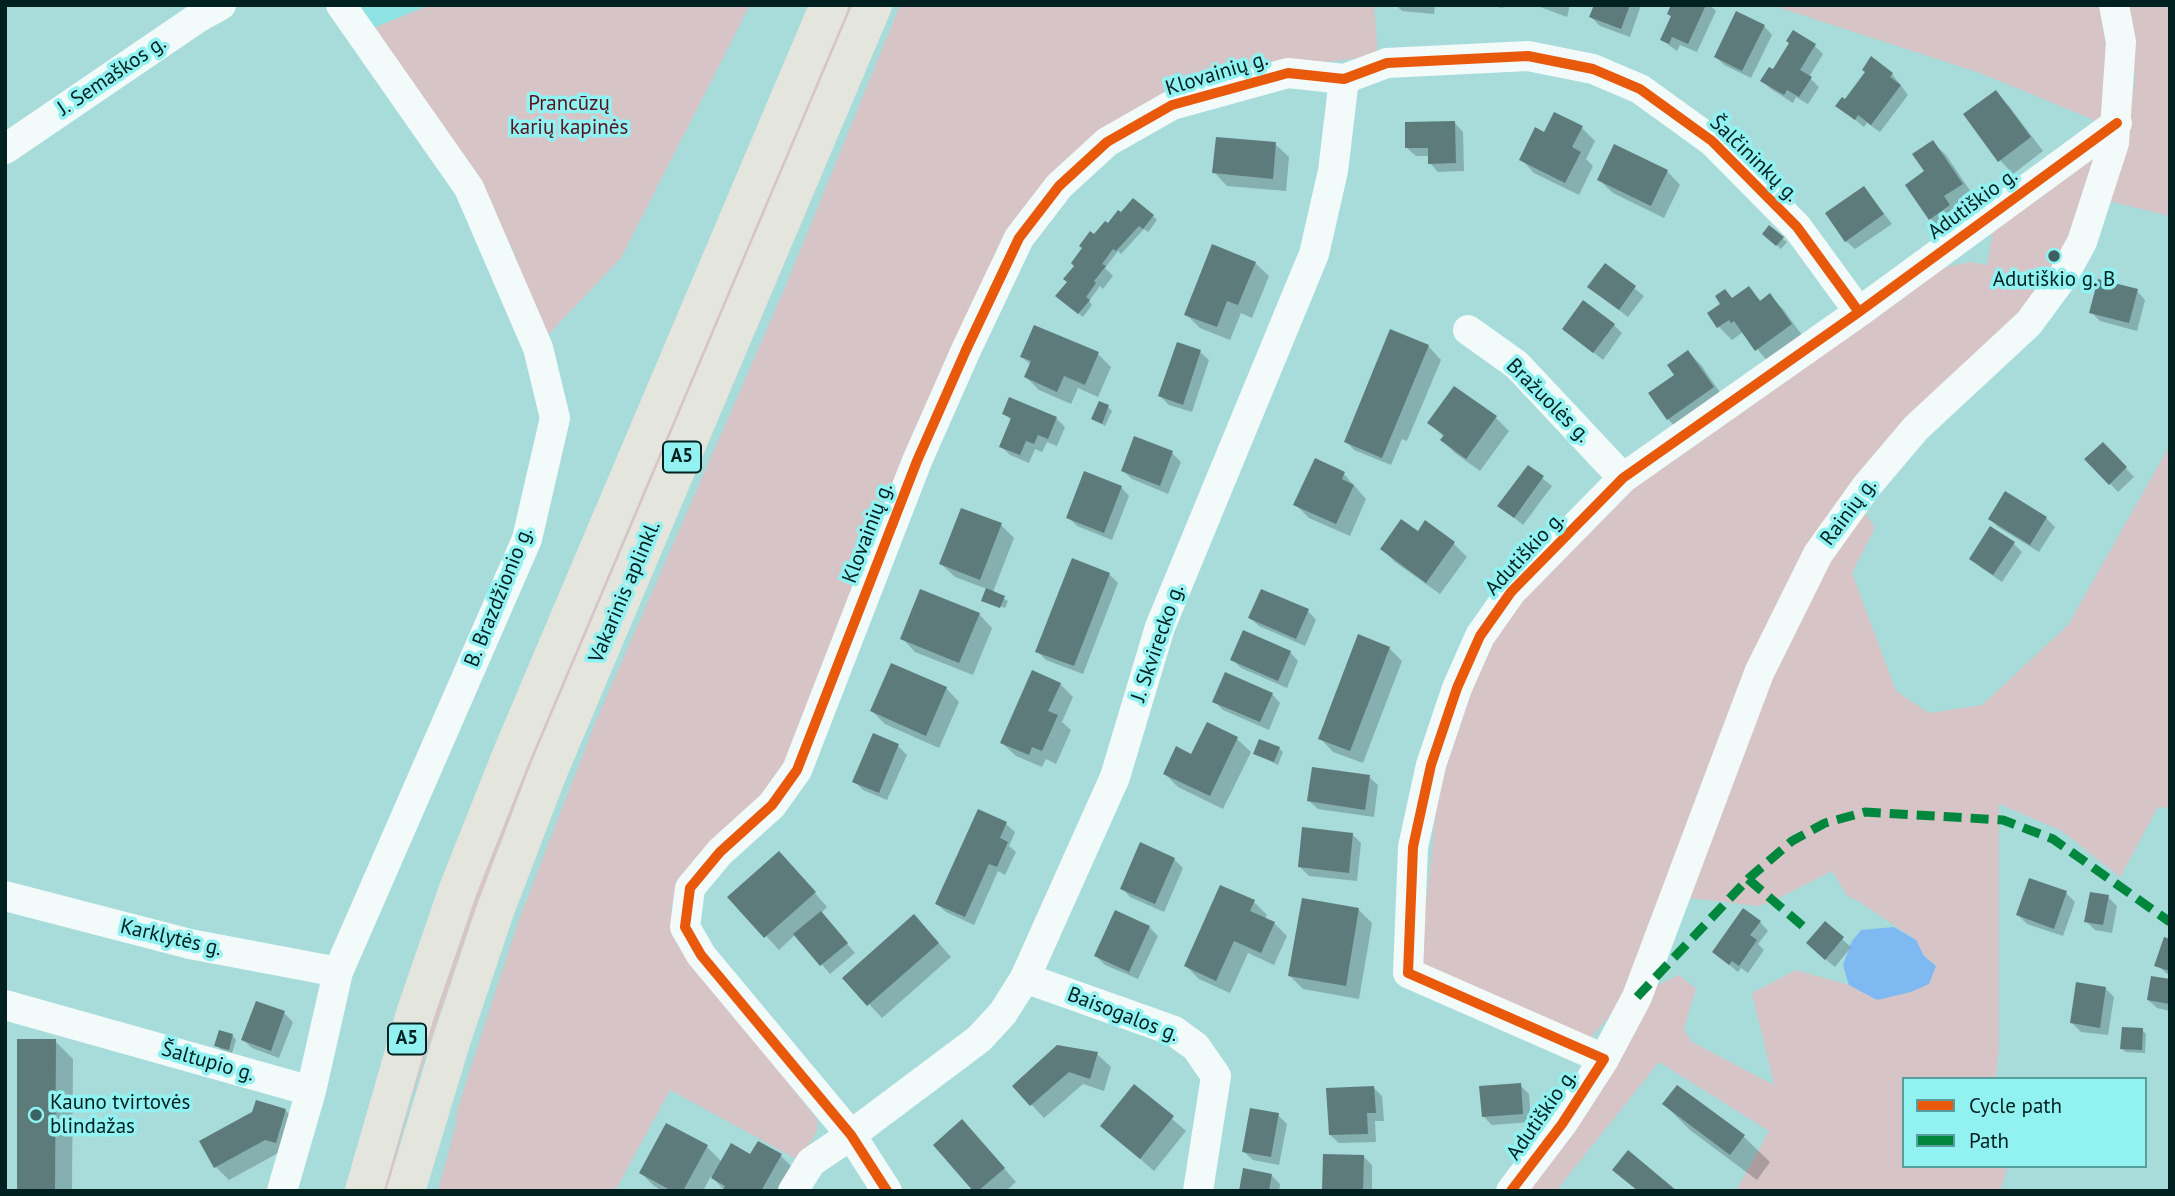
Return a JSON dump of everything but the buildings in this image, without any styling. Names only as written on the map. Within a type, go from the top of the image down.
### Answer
[{"type":"highway","name":"Vakarinis aplinkl.","points":[[364,1191],[415,1014],[458,889],[517,741],[829,5]]},
{"type":"highway","name":"Vakarinis aplinkl.","points":[[410,1185],[452,1039],[495,911],[549,769],[873,5]]},
{"type":"street","name":"J. Semaškos g.","points":[[9,143],[220,5]]},
{"type":"street","name":"B. Brazdžionio g.","points":[[311,1091],[338,972],[527,538],[555,418],[538,348],[469,188],[341,5]]},
{"type":"street","name":"Rainių g.","points":[[1604,1059],[1637,998],[1759,673],[1818,554],[1866,487],[1916,428],[2029,323],[2062,278],[2085,232],[2114,143],[2117,123],[2121,42],[2114,5]]},
{"type":"street","name":"Šalčininkų g.","points":[[1344,79],[1387,63],[1528,56],[1593,69],[1640,89],[1712,141],[1797,227],[1859,312]]},
{"type":"street","name":"Klovainių g.","points":[[887,1191],[851,1135],[701,955],[685,927],[690,888],[720,852],[772,805],[797,770],[917,461],[966,349],[1019,238],[1059,186],[1107,142],[1172,105],[1288,73],[1344,79]]},
{"type":"street","name":"J. Skvirecko g.","points":[[793,1191],[811,1161],[851,1135],[979,1039],[1003,1013],[1025,978],[1115,777],[1160,627],[1314,254],[1333,171],[1344,79]]},
{"type":"street","name":"Adutiškio g.","points":[[1511,1191],[1562,1124],[1604,1059],[1408,973],[1413,847],[1431,765],[1457,688],[1480,636],[1511,592],[1623,478],[1859,312],[2117,123]]},
{"type":"street","name":"Bražuolės g.","points":[[1468,330],[1517,365],[1623,478]]},
{"type":"street","name":"Karklytės g.","points":[[5,896],[190,944],[338,972]]},
{"type":"street","name":"Baisogalos g.","points":[[1025,978],[1174,1031],[1196,1047],[1216,1076],[1198,1191]]},
{"type":"street","name":"Šaltupio g.","points":[[5,1004],[311,1091]]},
{"type":"street","points":[[282,1191],[311,1091]]},
{"type":"shaded area","points":[[356,5],[430,5],[371,29]]},
{"type":"shaded area","points":[[1894,927],[1916,940],[1924,956],[1936,966],[1929,984],[1911,992],[1877,1000],[1849,985],[1843,965],[1852,941],[1861,930]]},
{"type":"green space","name":"Prancūzų karių kapinės","points":[[430,5],[750,5],[621,258],[545,338],[513,250],[472,172],[371,29]]},
{"type":"green space","points":[[843,5],[856,5],[480,897],[411,1099],[387,1191],[378,1191],[471,889]]},
{"type":"green space","points":[[900,5],[1374,5],[1378,56],[1232,73],[1059,177],[789,763],[758,806],[689,866],[671,909],[679,943],[818,1121],[816,1133],[800,1161],[670,1090],[615,1191],[438,1191],[456,1124],[457,1110],[518,922],[595,723],[787,283]]},
{"type":"green space","points":[[1771,5],[2100,5],[2108,61],[2106,105],[2099,122],[1980,73]]},
{"type":"green space","points":[[2127,5],[2170,5],[2170,216],[2108,201],[2125,139],[2135,79]]},
{"type":"green space","points":[[2098,153],[2061,264],[1862,508],[1875,528],[1852,573],[1896,691],[1929,713],[1982,705],[2068,625],[2170,445],[2170,808],[2158,807],[2120,877],[2062,831],[1999,804],[1999,1050],[1996,1077],[1902,1077],[1902,1168],[2007,1168],[2000,1191],[1736,1191],[1769,1131],[1659,1062],[1556,1191],[1524,1191],[1656,986],[1679,975],[1696,989],[1684,1029],[1692,1042],[1774,1085],[1752,993],[1796,970],[1849,985],[1877,1000],[1936,966],[1924,956],[1916,940],[1847,896],[1832,871],[1758,906],[1673,896],[1645,975],[1589,1040],[1417,961],[1428,888],[1439,780],[1480,667],[1516,602],[1629,490],[1719,420],[1946,267],[1970,262],[1987,265],[1993,231]]},
{"type":"marked path","points":[[1637,997],[1748,879],[1792,841],[1825,823],[1865,812],[2003,820],[2053,839],[2170,922]]},
{"type":"marked path","points":[[1748,879],[1805,928]]},
{"type":"cycle path","points":[[887,1191],[851,1135],[701,955],[685,927],[690,888],[720,852],[772,805],[797,770],[917,461],[1019,238],[1059,186],[1107,142],[1172,105],[1288,73],[1344,79],[1387,63],[1528,56],[1593,69],[1640,89],[1712,141],[1797,227],[1859,312]]},
{"type":"cycle path","points":[[1511,1191],[1562,1124],[1604,1059],[1408,973],[1413,847],[1431,765],[1457,688],[1480,636],[1511,592],[1623,478],[1859,312],[2117,123]]},
{"type":"place","name":"Adutiškio g. B","points":[[2054,256]]},
{"type":"place","name":"Kauno tvirtovės blindažas","points":[[36,1115]]}]
